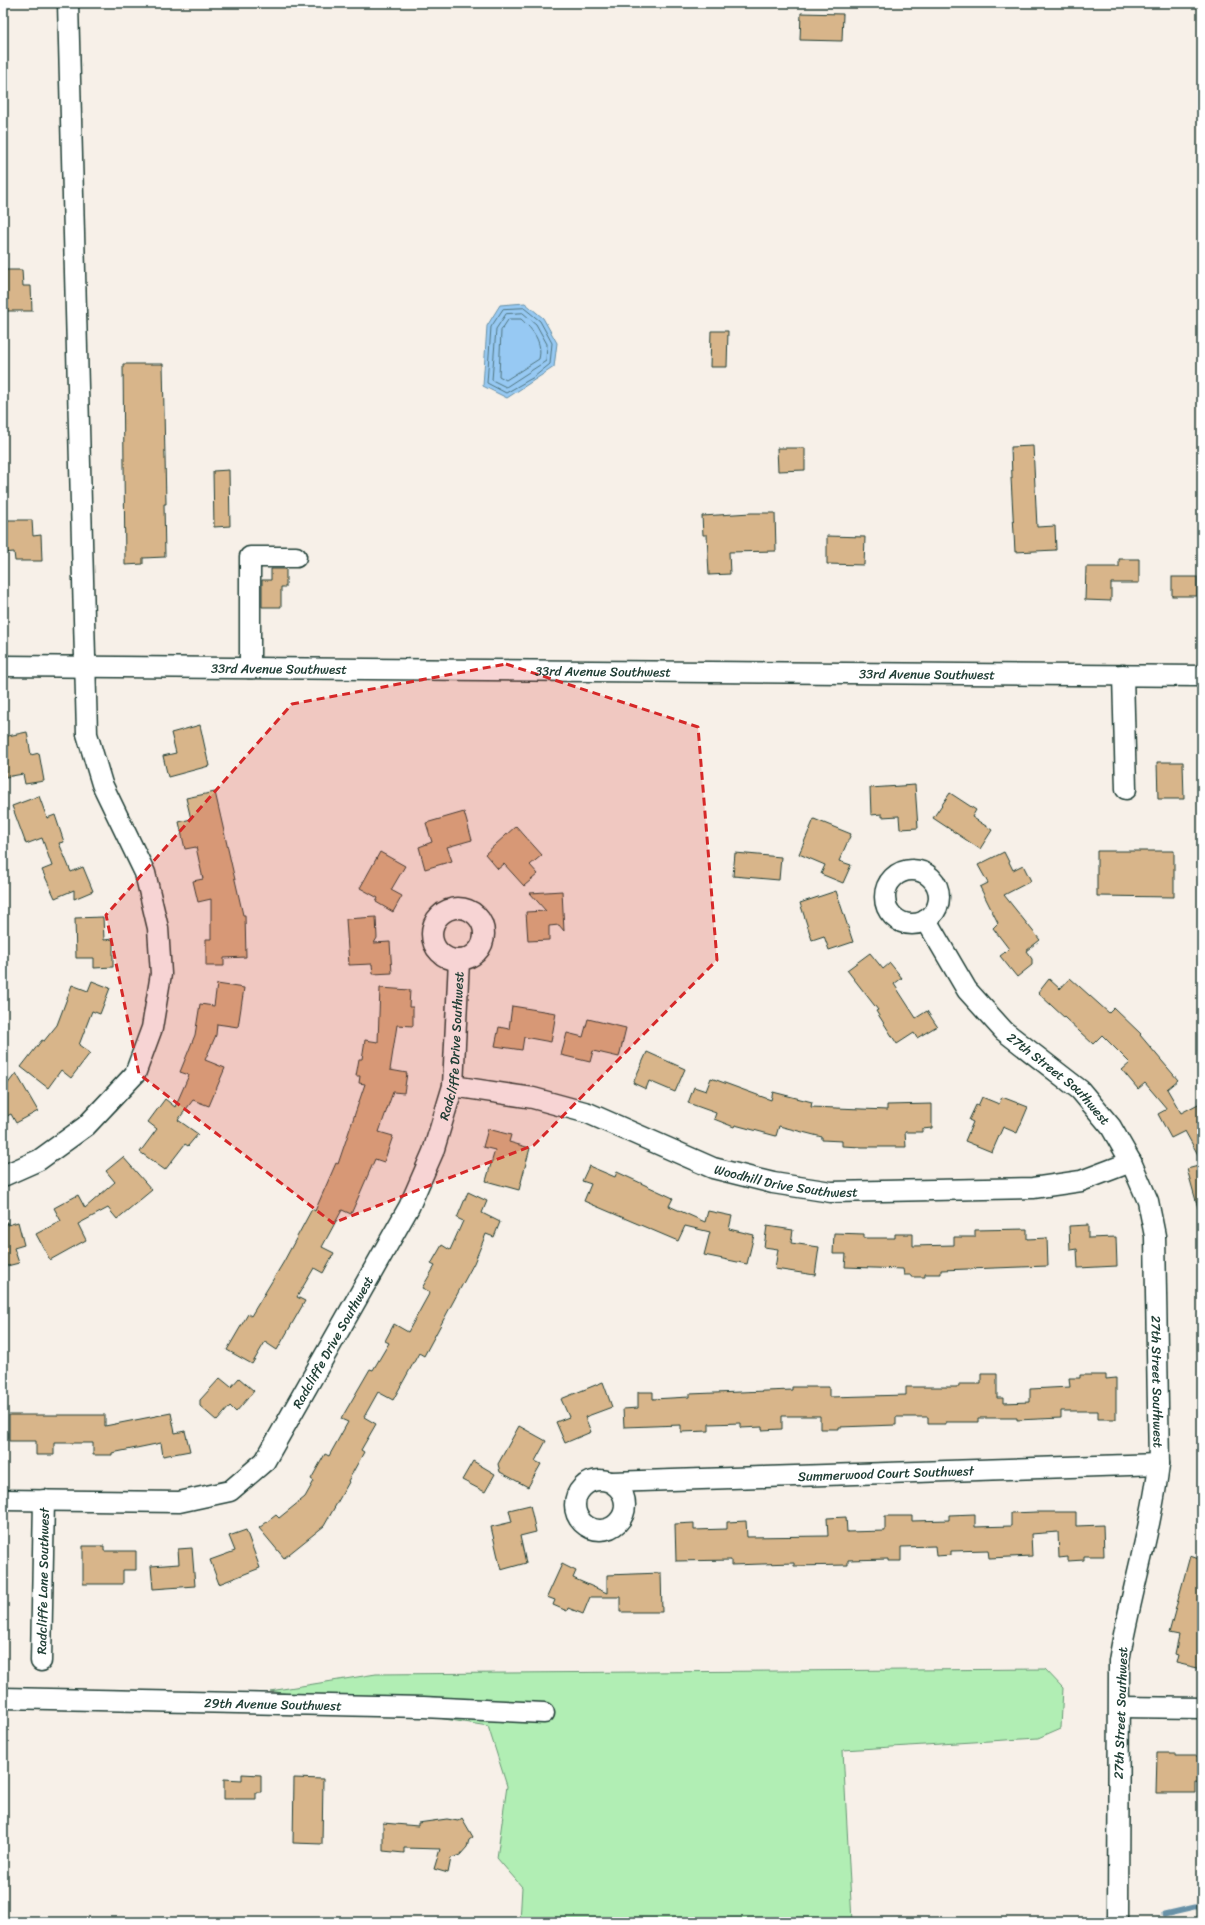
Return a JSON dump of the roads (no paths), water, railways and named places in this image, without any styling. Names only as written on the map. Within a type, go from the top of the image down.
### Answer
[{"type":"street","points":[[3,1176],[39,1160],[86,1126],[135,1074],[154,1020],[161,974],[158,928],[145,873],[102,784],[87,734],[68,3]]},
{"type":"street","points":[[250,668],[250,557],[296,557]]},
{"type":"street","name":"33rd Avenue Southwest","points":[[3,666],[1202,676]]},
{"type":"street","points":[[1122,675],[1126,789]]},
{"type":"street","name":"27th Street Southwest","points":[[926,920],[967,990],[1004,1031],[1080,1090],[1111,1127],[1131,1162],[1148,1201],[1155,1236],[1159,1464],[1155,1500],[1124,1633],[1119,1661],[1118,1922]]},
{"type":"street","name":"Radcliffe Drive Southwest","points":[[3,1500],[179,1502],[230,1491],[265,1461],[409,1207],[433,1152],[453,1086],[459,960]]},
{"type":"street","name":"Woodhill Drive Southwest","points":[[453,1086],[533,1098],[588,1113],[713,1168],[773,1183],[831,1192],[1033,1188],[1080,1180],[1131,1162]]},
{"type":"street","name":"Summerwood Court Southwest","points":[[612,1482],[1159,1464]]},
{"type":"street","name":"Radcliffe Lane Southwest","points":[[41,1661],[44,1500]]},
{"type":"street","name":"29th Avenue Southwest","points":[[3,1698],[423,1708],[544,1713]]},
{"type":"street","points":[[1120,1707],[1202,1708]]},
{"type":"water","points":[[525,303],[543,318],[557,343],[554,367],[507,398],[483,386],[487,326],[500,305]]},
{"type":"waterway","points":[[1164,1914],[1194,1907],[1202,1907]]}]
